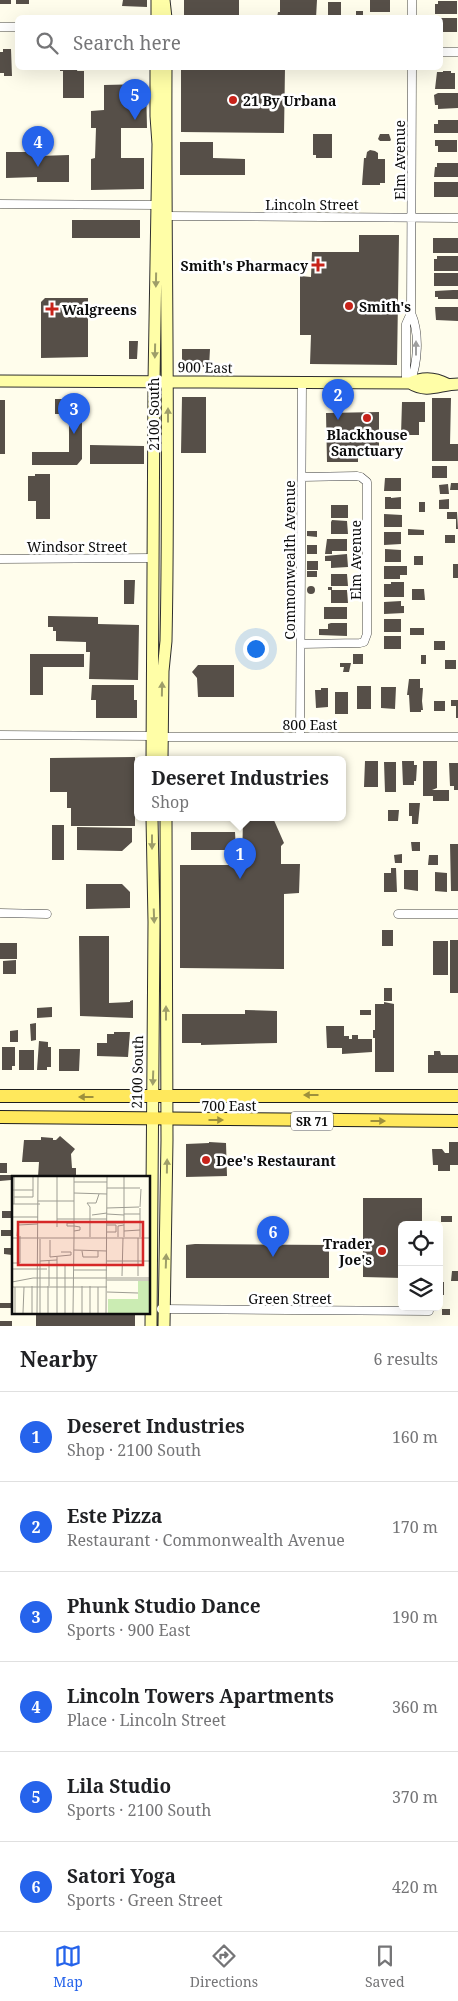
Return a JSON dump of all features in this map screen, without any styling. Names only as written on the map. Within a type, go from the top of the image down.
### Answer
[{"type":"main road","points":[[157,0],[157,15]]},
{"type":"main road","points":[[164,0],[166,15]]},
{"type":"main road","name":"2100 South","points":[[156,70],[157,205],[154,381],[154,558],[157,736],[161,756]]},
{"type":"main road","name":"2100 South","points":[[153,756],[157,736],[166,641],[168,382],[165,70]]},
{"type":"main road","points":[[157,190],[160,195],[162,212],[166,216]]},
{"type":"main road","name":"900 East","points":[[0,381],[408,384],[419,378],[438,379],[452,384]]},
{"type":"main road","points":[[154,475],[158,479],[160,487],[160,548],[167,558]]},
{"type":"main road","points":[[154,558],[158,561],[160,567],[160,632],[162,638],[166,641]]},
{"type":"main road","name":"2100 South","points":[[151,1326],[154,922],[152,821]]},
{"type":"main road","name":"2100 South","points":[[164,1326],[167,1120],[166,821]]},
{"type":"main road","name":"700 East","points":[[0,1096],[458,1096]]},
{"type":"main road","name":"700 East","points":[[0,1117],[167,1120],[458,1121]]},
{"type":"street","points":[[412,0],[412,15]]},
{"type":"street","points":[[0,27],[15,27]]},
{"type":"street","points":[[443,52],[458,52]]},
{"type":"street","name":"Elm Avenue","points":[[408,384],[406,324],[411,313],[412,70]]},
{"type":"street","points":[[0,204],[157,205]]},
{"type":"street","name":"Lincoln Street","points":[[166,216],[458,218]]},
{"type":"street","name":"Commonwealth Avenue","points":[[300,737],[302,383]]},
{"type":"street","name":"Elm Avenue","points":[[301,644],[355,644],[364,642],[367,634],[366,482],[357,476],[302,477]]},
{"type":"street","name":"Windsor Street","points":[[0,559],[154,558]]},
{"type":"street","name":"800 East","points":[[0,735],[458,737]]},
{"type":"street","points":[[0,914],[47,914]]},
{"type":"street","points":[[398,914],[458,914]]},
{"type":"street","name":"Green Street","points":[[151,1309],[398,1311]]},
{"type":"building","points":[[0,0],[11,0],[11,4],[0,4]]},
{"type":"building","points":[[16,0],[29,0],[29,4],[16,4]]},
{"type":"building","points":[[123,0],[147,0],[147,7],[122,6]]},
{"type":"building","points":[[184,0],[239,0],[239,15],[184,15]]},
{"type":"building","points":[[280,0],[317,0],[316,15],[278,15],[278,12],[280,12]]},
{"type":"building","points":[[370,0],[390,0],[390,12],[370,12]]},
{"type":"building","points":[[438,1],[457,1],[457,14],[435,14],[435,4],[438,4]]},
{"type":"building","points":[[328,2],[341,2],[341,15],[328,15]]},
{"type":"building","points":[[356,11],[363,11],[363,15],[356,15]]},
{"type":"building","points":[[443,18],[457,18],[457,32],[443,32]]},
{"type":"building","points":[[3,49],[11,49],[12,76],[4,76],[4,73],[0,73],[0,52],[3,52]]},
{"type":"building","points":[[77,70],[84,71],[84,98],[63,98],[63,71],[60,71]]},
{"type":"building","name":"21 By Urbana","points":[[181,70],[285,70],[284,133],[181,132]]},
{"type":"building","points":[[437,72],[455,73],[455,89],[435,89]]},
{"type":"building","points":[[146,84],[147,128],[121,128],[121,158],[144,158],[144,189],[91,190],[91,159],[95,158],[96,128],[91,128],[91,111],[104,110],[104,85]]},
{"type":"building","points":[[438,93],[458,93],[458,108],[438,109],[438,105],[435,105],[434,95]]},
{"type":"building","points":[[438,120],[458,120],[458,133],[434,133],[434,124],[438,124]]},
{"type":"building","points":[[313,134],[332,134],[332,158],[316,158],[316,155],[313,155]]},
{"type":"building","points":[[380,134],[389,134],[391,140],[380,141],[378,139]]},
{"type":"building","points":[[435,140],[457,140],[457,152],[438,152]]},
{"type":"building","points":[[180,142],[213,142],[213,158],[245,159],[245,175],[180,175]]},
{"type":"building","points":[[370,150],[378,153],[378,159],[385,159],[385,183],[380,183],[380,185],[362,185],[364,158],[366,158],[367,152]]},
{"type":"building","points":[[6,152],[38,152],[38,156],[69,155],[69,182],[37,182],[37,177],[6,178]]},
{"type":"building","points":[[437,163],[458,163],[458,177],[434,177]]},
{"type":"building","points":[[434,182],[458,182],[458,197],[434,197]]},
{"type":"building","points":[[72,220],[140,220],[140,238],[72,238]]},
{"type":"building","name":"Smith's","points":[[359,235],[399,235],[397,365],[310,364],[311,335],[300,335],[300,276],[311,277],[312,252],[359,252]]},
{"type":"building","points":[[433,238],[458,238],[458,253],[433,253]]},
{"type":"building","points":[[437,256],[458,256],[458,271],[434,271],[434,259],[437,259]]},
{"type":"building","points":[[434,273],[458,273],[458,286],[434,286]]},
{"type":"building","points":[[458,290],[458,299],[438,299],[438,297],[435,297],[435,291]]},
{"type":"building","name":"Walgreens","points":[[45,298],[88,298],[88,357],[41,358],[41,302]]},
{"type":"building","points":[[435,307],[458,307],[458,321],[436,320]]},
{"type":"building","points":[[129,341],[138,341],[137,359],[129,359]]},
{"type":"building","points":[[182,349],[210,349],[209,367],[182,367]]},
{"type":"building","points":[[182,397],[206,397],[206,453],[181,453]]},
{"type":"building","points":[[432,398],[451,398],[450,444],[458,444],[458,461],[432,461]]},
{"type":"building","points":[[55,399],[82,399],[82,459],[77,465],[32,465],[32,452],[69,452],[69,414],[55,414]]},
{"type":"building","points":[[0,400],[5,400],[5,454],[0,454]]},
{"type":"building","points":[[402,402],[425,402],[425,422],[419,422],[419,435],[401,435]]},
{"type":"building","points":[[379,412],[379,457],[358,457],[358,462],[327,462],[326,413]]},
{"type":"building","points":[[90,445],[144,446],[144,464],[90,464]]},
{"type":"building","points":[[432,466],[447,466],[447,478],[432,478]]},
{"type":"building","points":[[35,474],[50,474],[50,519],[36,519],[36,501],[28,501],[28,476],[35,476]]},
{"type":"building","points":[[385,478],[401,478],[401,491],[384,491]]},
{"type":"building","points":[[451,483],[458,483],[458,490],[450,490]]},
{"type":"building","points":[[448,484],[449,494],[440,494],[439,485]]},
{"type":"building","points":[[385,497],[401,497],[401,509],[385,509]]},
{"type":"building","points":[[449,499],[449,509],[439,509],[439,500]]},
{"type":"building","points":[[419,502],[425,502],[425,512],[419,512]]},
{"type":"building","points":[[331,505],[348,505],[348,518],[331,518]]},
{"type":"building","points":[[447,512],[457,512],[458,529],[456,529],[456,519],[447,519]]},
{"type":"building","points":[[384,514],[402,515],[402,527],[384,527]]},
{"type":"building","points":[[332,520],[347,521],[348,534],[331,534]]},
{"type":"building","points":[[408,529],[424,530],[424,535],[408,535]]},
{"type":"building","points":[[307,531],[317,531],[317,537],[307,536]]},
{"type":"building","points":[[384,532],[401,532],[401,544],[384,545]]},
{"type":"building","points":[[445,535],[455,535],[455,543],[445,543]]},
{"type":"building","points":[[327,539],[347,539],[347,551],[332,551],[332,554],[325,554]]},
{"type":"building","points":[[307,545],[317,545],[317,554],[307,554]]},
{"type":"building","points":[[385,549],[401,550],[401,562],[385,562]]},
{"type":"building","points":[[347,554],[348,567],[331,568],[331,561],[325,561],[325,556]]},
{"type":"building","points":[[414,556],[423,556],[423,565],[414,565]]},
{"type":"building","points":[[307,561],[318,561],[318,570],[307,570]]},
{"type":"building","points":[[453,564],[458,564],[458,578],[453,578]]},
{"type":"building","points":[[384,566],[407,566],[407,575],[400,575],[400,579],[384,579]]},
{"type":"building","points":[[307,571],[317,571],[317,577],[307,577]]},
{"type":"building","points":[[331,574],[347,574],[348,586],[331,586]]},
{"type":"building","points":[[124,580],[135,580],[134,604],[124,604]]},
{"type":"building","points":[[391,582],[404,582],[404,597],[384,597],[384,584],[391,584]]},
{"type":"building","points":[[311,586],[315,590],[311,594],[307,590]]},
{"type":"building","points":[[328,587],[332,587],[332,590],[347,590],[348,603],[331,603],[331,590],[328,590]]},
{"type":"building","points":[[412,589],[424,589],[425,600],[412,600]]},
{"type":"building","points":[[401,601],[401,606],[404,606],[404,613],[384,614],[384,602]]},
{"type":"building","points":[[324,607],[347,607],[347,619],[324,619]]},
{"type":"building","points":[[48,616],[98,617],[98,624],[139,625],[138,680],[89,679],[90,652],[86,652],[86,642],[56,641],[56,631],[53,631],[53,627],[48,627]]},
{"type":"building","points":[[384,619],[401,619],[401,632],[384,632]]},
{"type":"building","points":[[347,623],[347,636],[319,635],[319,629],[328,629],[328,624]]},
{"type":"building","points":[[410,628],[424,628],[424,635],[410,635]]},
{"type":"building","points":[[384,636],[401,636],[401,649],[384,649]]},
{"type":"building","points":[[434,641],[445,641],[445,650],[434,650]]},
{"type":"building","points":[[30,654],[84,654],[84,667],[43,667],[43,695],[30,695]]},
{"type":"building","points":[[353,654],[363,654],[363,664],[353,664]]},
{"type":"building","points":[[421,655],[426,655],[426,664],[421,664]]},
{"type":"building","points":[[445,660],[456,660],[456,669],[445,669]]},
{"type":"building","points":[[340,663],[351,663],[349,672],[343,672],[344,667],[340,667]]},
{"type":"building","points":[[198,665],[234,665],[234,697],[198,697],[197,678],[192,672]]},
{"type":"building","points":[[409,679],[420,679],[420,688],[423,688],[423,710],[421,712],[410,712],[409,695],[407,695]]},
{"type":"building","points":[[92,685],[134,685],[134,700],[137,700],[137,718],[96,718],[96,700],[91,700]]},
{"type":"building","points":[[357,686],[371,686],[371,709],[357,709]]},
{"type":"building","points":[[381,687],[396,687],[395,709],[381,708]]},
{"type":"building","points":[[321,688],[328,688],[328,707],[316,708],[315,690],[321,690]]},
{"type":"building","points":[[335,692],[348,692],[348,714],[335,714]]},
{"type":"building","points":[[451,700],[458,700],[458,718],[456,718],[456,706],[451,706]]},
{"type":"building","points":[[434,701],[445,701],[445,711],[434,711]]},
{"type":"building","points":[[134,757],[135,826],[71,826],[71,808],[67,808],[67,792],[50,792],[50,758]]},
{"type":"building","points":[[365,761],[378,761],[378,787],[364,787]]},
{"type":"building","points":[[402,761],[414,761],[414,765],[417,765],[414,785],[403,785]]},
{"type":"building","points":[[423,761],[437,761],[437,788],[432,790],[449,790],[449,801],[433,801],[433,796],[423,796]]},
{"type":"building","points":[[384,762],[396,762],[396,792],[385,792]]},
{"type":"building","points":[[449,763],[458,763],[458,790],[454,790],[454,786],[450,786]]},
{"type":"building","points":[[409,803],[420,803],[418,824],[412,824],[412,816],[409,816]]},
{"type":"building","points":[[388,810],[399,810],[398,821],[388,821]]},
{"type":"building","points":[[243,821],[274,821],[284,843],[281,846],[281,864],[300,864],[299,893],[284,894],[284,969],[180,968],[180,865],[242,865]]},
{"type":"building","points":[[52,825],[64,825],[64,860],[52,860]]},
{"type":"building","points":[[77,827],[132,828],[132,842],[122,851],[77,850]]},
{"type":"building","points":[[191,832],[235,832],[236,850],[191,850]]},
{"type":"building","points":[[411,842],[420,842],[420,851],[412,851]]},
{"type":"building","points":[[450,844],[458,844],[458,891],[451,891]]},
{"type":"building","points":[[402,854],[402,863],[395,863],[394,855]]},
{"type":"building","points":[[429,855],[438,855],[438,865],[428,865]]},
{"type":"building","points":[[391,868],[396,868],[397,892],[384,892],[384,873],[391,873]]},
{"type":"building","points":[[404,870],[418,870],[418,891],[404,889]]},
{"type":"building","points":[[435,872],[447,873],[447,892],[435,891]]},
{"type":"building","points":[[86,884],[122,884],[130,892],[130,908],[86,909]]},
{"type":"building","points":[[382,930],[393,930],[393,946],[382,946]]},
{"type":"building","points":[[79,936],[109,936],[109,1003],[130,1002],[133,1000],[133,1018],[80,1016]]},
{"type":"building","points":[[450,940],[458,940],[458,993],[450,993]]},
{"type":"building","points":[[433,941],[448,941],[448,975],[433,975]]},
{"type":"building","points":[[0,943],[17,943],[17,959],[0,959]]},
{"type":"building","points":[[16,960],[16,974],[3,974],[3,961]]},
{"type":"building","points":[[384,988],[392,988],[392,1001],[384,1001]]},
{"type":"building","points":[[384,1002],[394,1004],[394,1072],[375,1072],[375,1038],[373,1038],[373,1030],[375,1030],[375,1004],[384,1004]]},
{"type":"building","points":[[52,1007],[52,1017],[37,1018],[37,1008]]},
{"type":"building","points":[[245,1010],[277,1011],[277,1043],[201,1045],[201,1043],[182,1043],[182,1014],[245,1014]]},
{"type":"building","points":[[360,1010],[371,1010],[371,1015],[360,1015]]},
{"type":"building","points":[[36,1023],[36,1040],[31,1041],[30,1024]]},
{"type":"building","points":[[326,1026],[344,1026],[344,1036],[349,1036],[349,1039],[352,1039],[352,1035],[358,1035],[358,1039],[372,1039],[372,1052],[342,1054],[342,1048],[327,1048]]},
{"type":"building","points":[[18,1030],[18,1042],[10,1042],[10,1031]]},
{"type":"building","points":[[114,1032],[130,1032],[128,1057],[97,1056],[97,1043],[107,1043],[107,1034],[114,1034]]},
{"type":"building","points":[[39,1041],[48,1042],[48,1047],[51,1047],[51,1067],[47,1067],[47,1070],[37,1070]]},
{"type":"building","points":[[2,1047],[15,1047],[15,1066],[12,1066],[12,1070],[2,1070]]},
{"type":"building","points":[[59,1049],[80,1049],[79,1071],[59,1071]]},
{"type":"building","points":[[19,1050],[34,1050],[34,1070],[19,1070]]},
{"type":"building","points":[[434,1051],[440,1051],[441,1055],[458,1055],[458,1073],[428,1073],[428,1055],[434,1055]]},
{"type":"building","points":[[60,1136],[75,1149],[71,1154],[72,1168],[76,1168],[76,1175],[38,1176],[39,1162],[22,1162],[24,1140],[41,1140],[41,1137],[56,1140]]},
{"type":"building","points":[[449,1142],[458,1142],[458,1165],[450,1165],[450,1171],[438,1171],[438,1165],[433,1165],[432,1149],[442,1149],[445,1153],[449,1153]]},
{"type":"building","name":"Dee's Restaurant","points":[[226,1143],[227,1176],[186,1177],[186,1144]]},
{"type":"building","points":[[0,1163],[7,1163],[7,1173],[0,1173]]},
{"type":"building","points":[[0,1175],[11,1175],[11,1180],[0,1181]]},
{"type":"building","name":"Trader Joe's","points":[[363,1198],[422,1198],[422,1221],[398,1221],[398,1278],[363,1277]]},
{"type":"building","points":[[2,1211],[12,1211],[12,1218],[2,1218]]},
{"type":"building","points":[[441,1216],[452,1216],[452,1222],[441,1221]]},
{"type":"building","points":[[1,1230],[12,1230],[12,1236],[1,1236]]},
{"type":"building","points":[[186,1245],[329,1245],[329,1278],[186,1278]]},
{"type":"building","points":[[4,1248],[12,1248],[12,1255],[4,1254]]},
{"type":"building","points":[[452,1271],[458,1271],[458,1281],[451,1281]]},
{"type":"building","points":[[0,1303],[12,1303],[12,1308],[0,1308]]},
{"type":"building","points":[[443,1309],[450,1309],[450,1315],[442,1315]]},
{"type":"building","points":[[36,1314],[135,1314],[135,1326],[36,1326]]},
{"type":"building","points":[[0,1321],[12,1321],[12,1326],[0,1326]]},
{"type":"place","name":"21 By Urbana","points":[[233,100]]},
{"type":"place","name":"Lila Studio","points":[[135,120]]},
{"type":"place","name":"Lincoln Towers Apartments","points":[[38,167]]},
{"type":"place","name":"Smith's Pharmacy","points":[[318,265]]},
{"type":"place","name":"Smith's","points":[[349,306]]},
{"type":"place","name":"Walgreens","points":[[52,309]]},
{"type":"place","name":"Blackhouse Sanctuary","points":[[367,418]]},
{"type":"place","name":"Este Pizza","points":[[338,420]]},
{"type":"place","name":"Phunk Studio Dance","points":[[74,434]]},
{"type":"place","name":"Deseret Industries","points":[[240,879]]},
{"type":"place","name":"Dee's Restaurant","points":[[206,1160]]},
{"type":"place","name":"Trader Joe's","points":[[382,1251]]},
{"type":"place","name":"Satori Yoga","points":[[273,1257]]}]
